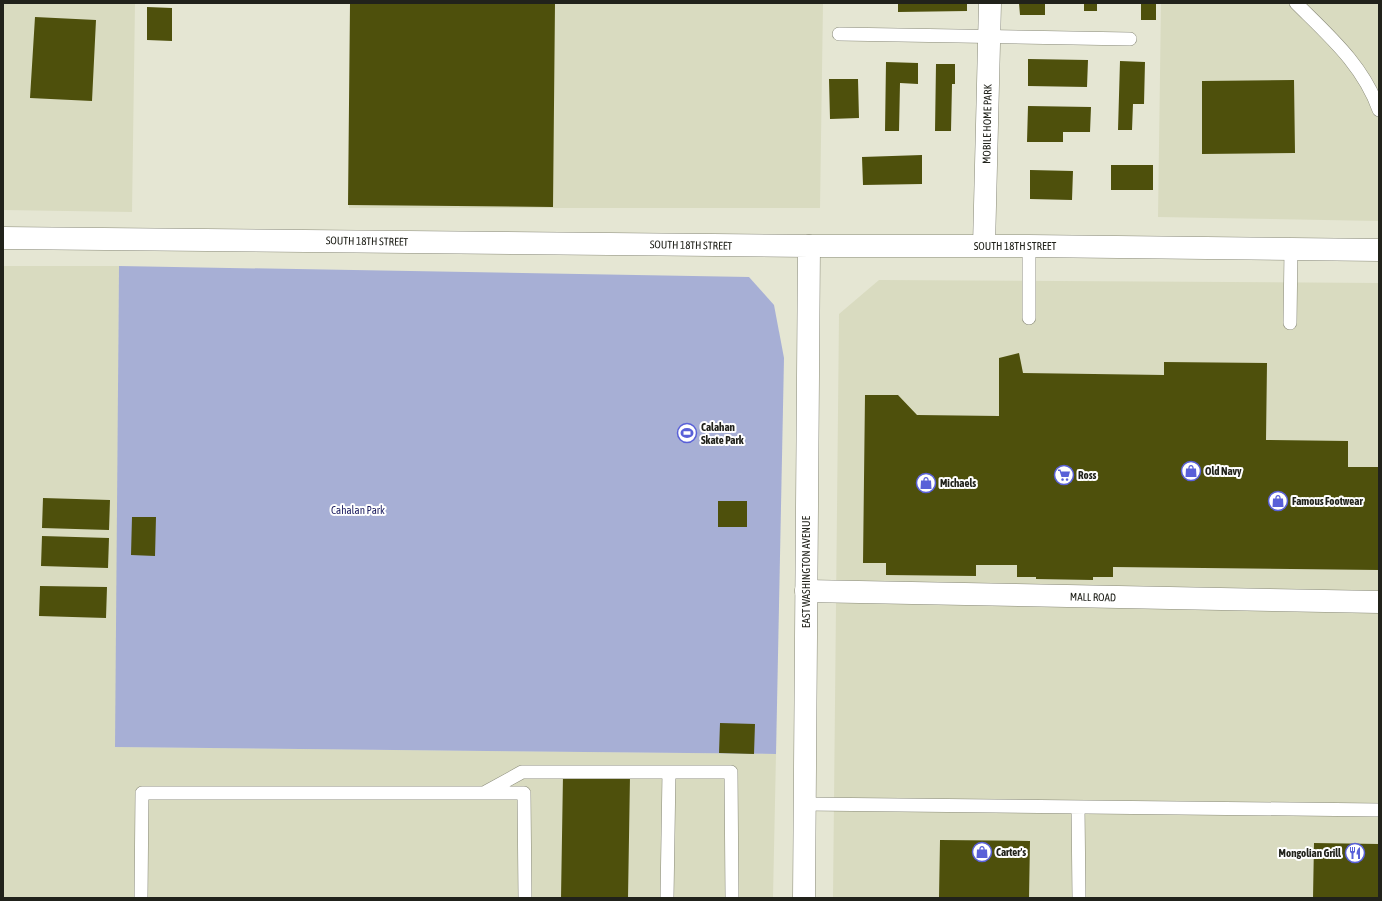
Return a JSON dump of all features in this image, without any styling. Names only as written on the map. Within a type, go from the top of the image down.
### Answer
[{"type":"street","name":"MOBILE HOME PARK","points":[[984,246],[990,3]]},
{"type":"street","name":"SOUTH 18TH STREET","points":[[3,238],[1379,250]]},
{"type":"street","name":"EAST WASHINGTON AVENUE","points":[[804,898],[809,246]]},
{"type":"street","name":"MALL ROAD","points":[[806,591],[1379,602]]},
{"type":"lane","points":[[1296,3],[1349,57],[1362,74],[1379,110]]},
{"type":"lane","points":[[839,34],[1130,39]]},
{"type":"lane","points":[[1029,246],[1029,318]]},
{"type":"lane","points":[[1290,323],[1291,249]]},
{"type":"lane","points":[[483,793],[522,772],[731,772],[732,898]]},
{"type":"lane","points":[[667,898],[669,772]]},
{"type":"lane","points":[[141,898],[142,793],[524,793],[525,898]]},
{"type":"lane","points":[[805,804],[1379,810]]},
{"type":"lane","points":[[1078,807],[1079,898]]},
{"type":"shaded area","points":[[3,3],[135,3],[132,212],[3,210]]},
{"type":"shaded area","points":[[351,3],[823,3],[820,208],[349,208]]},
{"type":"shaded area","points":[[1161,3],[1379,3],[1379,221],[1158,217]]},
{"type":"shaded area","points":[[3,266],[119,266],[116,747],[776,754],[773,898],[3,898]]},
{"type":"shaded area","points":[[879,280],[1379,283],[1379,898],[833,898],[839,314]]},
{"type":"green space","name":"Cahalan Park","points":[[119,266],[749,277],[774,305],[784,358],[776,754],[115,747]]},
{"type":"building","points":[[350,3],[555,3],[553,207],[348,205]]},
{"type":"building","points":[[898,3],[967,3],[967,11],[898,12]]},
{"type":"building","points":[[1019,3],[1045,3],[1045,15],[1020,15]]},
{"type":"building","points":[[1084,3],[1097,3],[1097,11],[1084,11]]},
{"type":"building","points":[[1141,3],[1156,3],[1156,20],[1141,20]]},
{"type":"building","points":[[147,7],[172,8],[172,41],[147,40]]},
{"type":"building","points":[[35,17],[96,20],[92,101],[30,98]]},
{"type":"building","points":[[1028,59],[1088,60],[1087,87],[1028,86]]},
{"type":"building","points":[[1120,61],[1145,62],[1144,104],[1133,104],[1132,130],[1118,130]]},
{"type":"building","points":[[886,62],[918,63],[918,84],[900,83],[899,131],[885,131]]},
{"type":"building","points":[[936,64],[955,64],[955,84],[952,84],[951,131],[935,131]]},
{"type":"building","points":[[829,79],[858,79],[859,118],[830,119]]},
{"type":"building","points":[[1294,80],[1295,153],[1202,154],[1202,81]]},
{"type":"building","points":[[1028,106],[1091,107],[1090,132],[1063,132],[1063,142],[1027,142]]},
{"type":"building","points":[[922,155],[922,184],[863,185],[862,157]]},
{"type":"building","points":[[1111,165],[1153,165],[1153,190],[1111,190]]},
{"type":"building","points":[[1030,170],[1073,171],[1072,200],[1030,199]]},
{"type":"building","points":[[1019,353],[1023,373],[1164,375],[1164,362],[1267,363],[1266,440],[1348,441],[1348,467],[1379,467],[1379,570],[1113,567],[1113,577],[1093,577],[1093,580],[1036,579],[1036,577],[1017,577],[1017,565],[976,565],[976,576],[886,575],[886,563],[863,563],[865,395],[898,395],[917,415],[999,416],[999,358]]},
{"type":"building","points":[[43,498],[110,500],[109,530],[42,528]]},
{"type":"building","points":[[718,501],[747,501],[747,527],[718,527]]},
{"type":"building","points":[[132,517],[156,517],[155,556],[131,555]]},
{"type":"building","points":[[42,536],[109,538],[108,568],[41,566]]},
{"type":"building","points":[[40,586],[107,587],[106,618],[39,616]]},
{"type":"building","points":[[720,723],[755,724],[754,754],[719,753]]},
{"type":"building","points":[[563,775],[630,776],[628,898],[561,898]]},
{"type":"building","points":[[940,840],[1030,841],[1029,898],[939,898]]},
{"type":"building","points":[[1314,843],[1379,844],[1379,898],[1313,898]]},
{"type":"place","name":"Calahan Skate Park","points":[[687,433]]},
{"type":"place","name":"Old Navy","points":[[1191,471]]},
{"type":"place","name":"Ross","points":[[1064,475]]},
{"type":"place","name":"Michaels","points":[[926,483]]},
{"type":"place","name":"Famous Footwear","points":[[1278,501]]},
{"type":"place","name":"Carter's","points":[[982,852]]},
{"type":"place","name":"Mongolian Grill","points":[[1355,853]]}]
